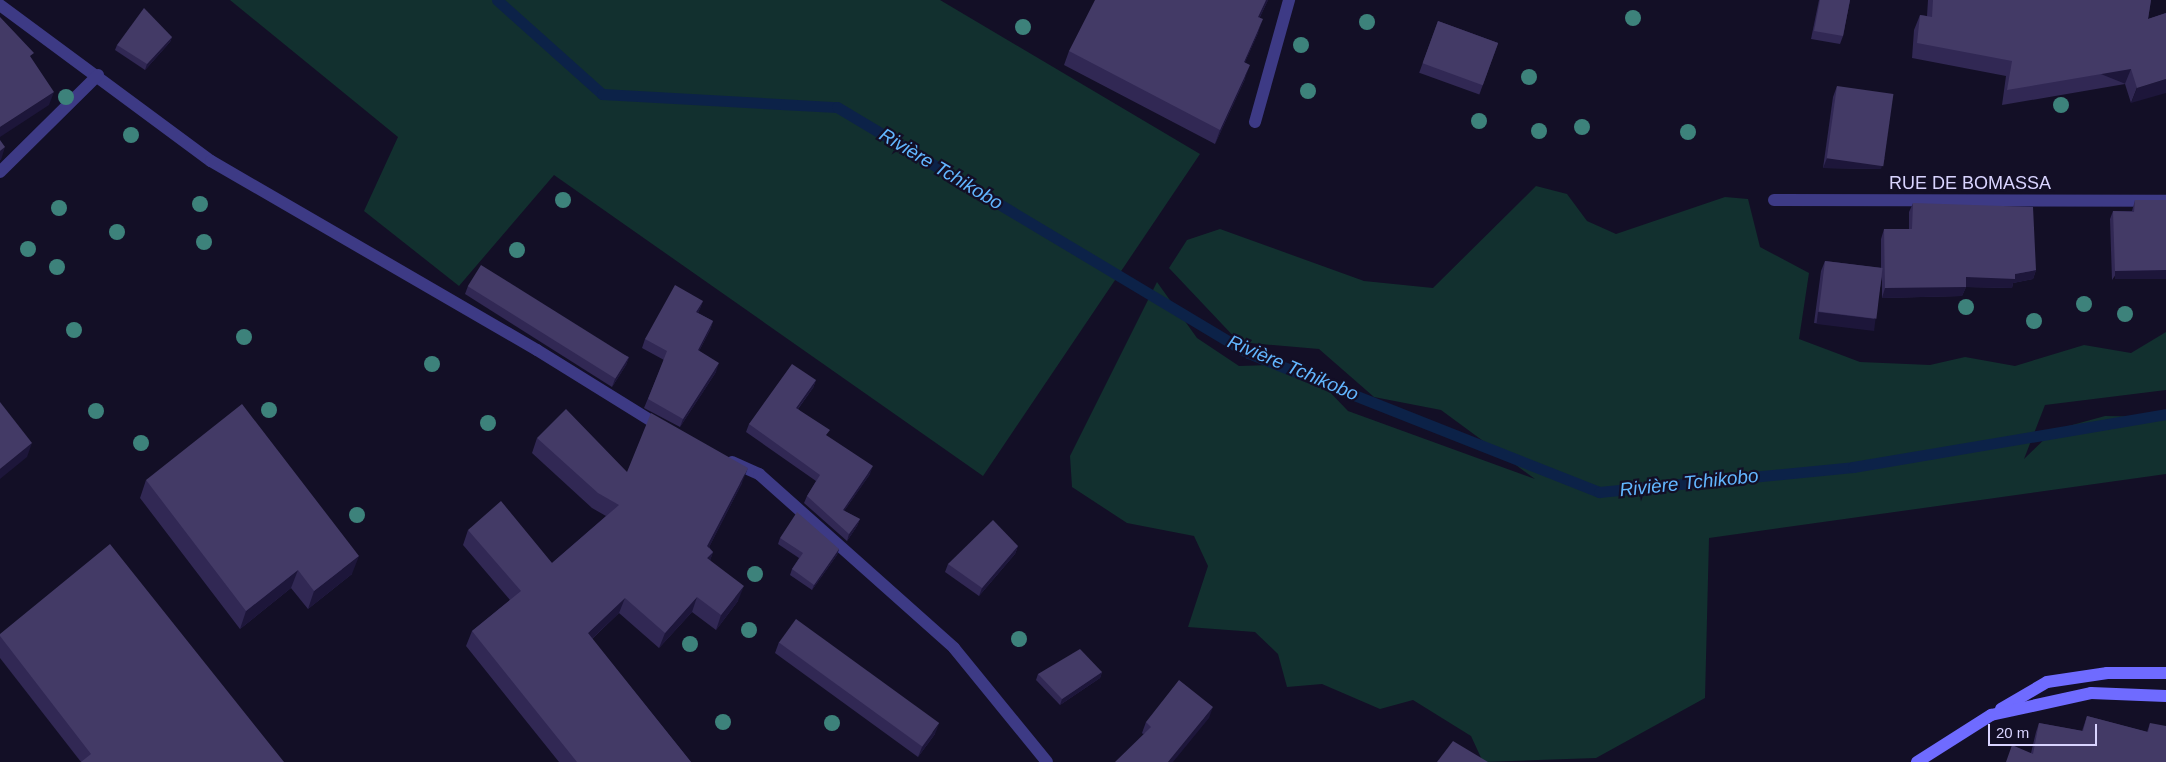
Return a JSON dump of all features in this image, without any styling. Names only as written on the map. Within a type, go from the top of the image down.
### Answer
[{"type":"street","points":[[1255,122],[1289,0]]},
{"type":"street","points":[[0,5],[98,75],[211,161],[674,434]]},
{"type":"street","points":[[0,172],[98,75]]},
{"type":"street","name":"RUE DE BOMASSA","points":[[1774,200],[2166,202]]},
{"type":"street","points":[[716,454],[759,474],[954,648],[1047,762]]},
{"type":"street","points":[[1917,762],[2047,682],[2107,673],[2166,673]]},
{"type":"street","points":[[1991,715],[2091,693],[2166,696]]},
{"type":"green space","points":[[230,0],[940,0],[1200,154],[983,476],[554,175],[459,286],[364,211],[398,137]]},
{"type":"green space","points":[[1536,186],[1567,194],[1587,221],[1616,234],[1725,197],[1748,199],[1760,247],[1809,273],[1799,339],[1860,362],[1930,365],[1965,357],[2015,366],[2084,345],[2131,353],[2166,332],[2166,390],[2045,405],[2024,459],[2054,430],[2105,416],[2166,417],[2166,474],[1709,538],[1705,698],[1596,758],[1483,762],[1471,736],[1413,700],[1380,709],[1322,684],[1287,687],[1278,654],[1255,632],[1188,627],[1208,566],[1194,536],[1127,523],[1072,487],[1070,456],[1157,282],[1197,338],[1239,366],[1303,364],[1348,411],[1535,479],[1441,410],[1374,397],[1319,349],[1239,342],[1169,268],[1187,240],[1220,229],[1364,281],[1433,288]]},
{"type":"building","points":[[1095,0],[1266,0],[1258,17],[1263,19],[1244,62],[1250,65],[1220,130],[1069,51]]},
{"type":"building","points":[[1820,0],[1850,0],[1843,36],[1814,31]]},
{"type":"building","points":[[1933,0],[2151,0],[2148,19],[2166,13],[2166,79],[2137,88],[2131,69],[2007,90],[2012,61],[1917,43],[1920,15],[1932,17]]},
{"type":"building","points":[[144,8],[172,37],[147,64],[117,45]]},
{"type":"building","points":[[0,17],[34,53],[30,56],[54,92],[0,127]]},
{"type":"building","points":[[1438,21],[1498,43],[1483,85],[1423,63]]},
{"type":"building","points":[[1837,86],[1893,94],[1883,166],[1827,158]]},
{"type":"building","points":[[0,140],[5,147],[0,151]]},
{"type":"building","points":[[2135,200],[2166,200],[2166,270],[2115,271],[2113,211],[2134,212]]},
{"type":"building","points":[[1913,203],[2033,207],[2036,270],[2015,274],[2015,279],[1966,277],[1966,287],[1885,288],[1884,229],[1912,229]]},
{"type":"building","points":[[1825,261],[1883,268],[1876,319],[1819,312]]},
{"type":"building","points":[[481,265],[629,357],[615,378],[468,286]]},
{"type":"building","points":[[675,285],[703,301],[696,312],[713,321],[698,350],[719,363],[683,419],[648,399],[667,351],[645,339]]},
{"type":"building","points":[[792,364],[816,380],[796,408],[830,430],[826,435],[873,466],[843,510],[860,519],[849,534],[807,496],[820,475],[749,424]]},
{"type":"building","points":[[0,402],[32,443],[0,469]]},
{"type":"building","points":[[242,404],[359,556],[314,591],[298,570],[246,611],[146,480]]},
{"type":"building","points":[[566,409],[627,472],[651,413],[748,468],[707,546],[713,552],[707,558],[744,586],[721,615],[697,597],[665,633],[625,598],[588,633],[691,762],[577,762],[472,631],[521,591],[468,530],[501,501],[552,563],[619,505],[598,493],[537,438]]},
{"type":"building","points":[[797,512],[839,549],[814,585],[792,569],[803,553],[780,538]]},
{"type":"building","points":[[993,520],[1018,546],[982,588],[948,564]]},
{"type":"building","points":[[110,544],[284,762],[81,762],[91,754],[0,634]]},
{"type":"building","points":[[796,619],[939,723],[922,746],[779,642]]},
{"type":"building","points":[[1080,649],[1102,672],[1062,699],[1038,674]]},
{"type":"building","points":[[1179,680],[1213,707],[1168,762],[1115,762],[1151,727],[1146,722]]},
{"type":"building","points":[[2087,716],[2148,732],[2150,723],[2166,726],[2166,762],[2006,762],[2012,745],[2033,754],[2039,723],[2083,731]]},
{"type":"building","points":[[1453,741],[1488,762],[1437,762]]},
{"type":"waterway","name":"Rivière Tchikobo","points":[[497,0],[602,94],[837,107],[1248,353],[1599,492],[1853,467],[2166,414]]}]
